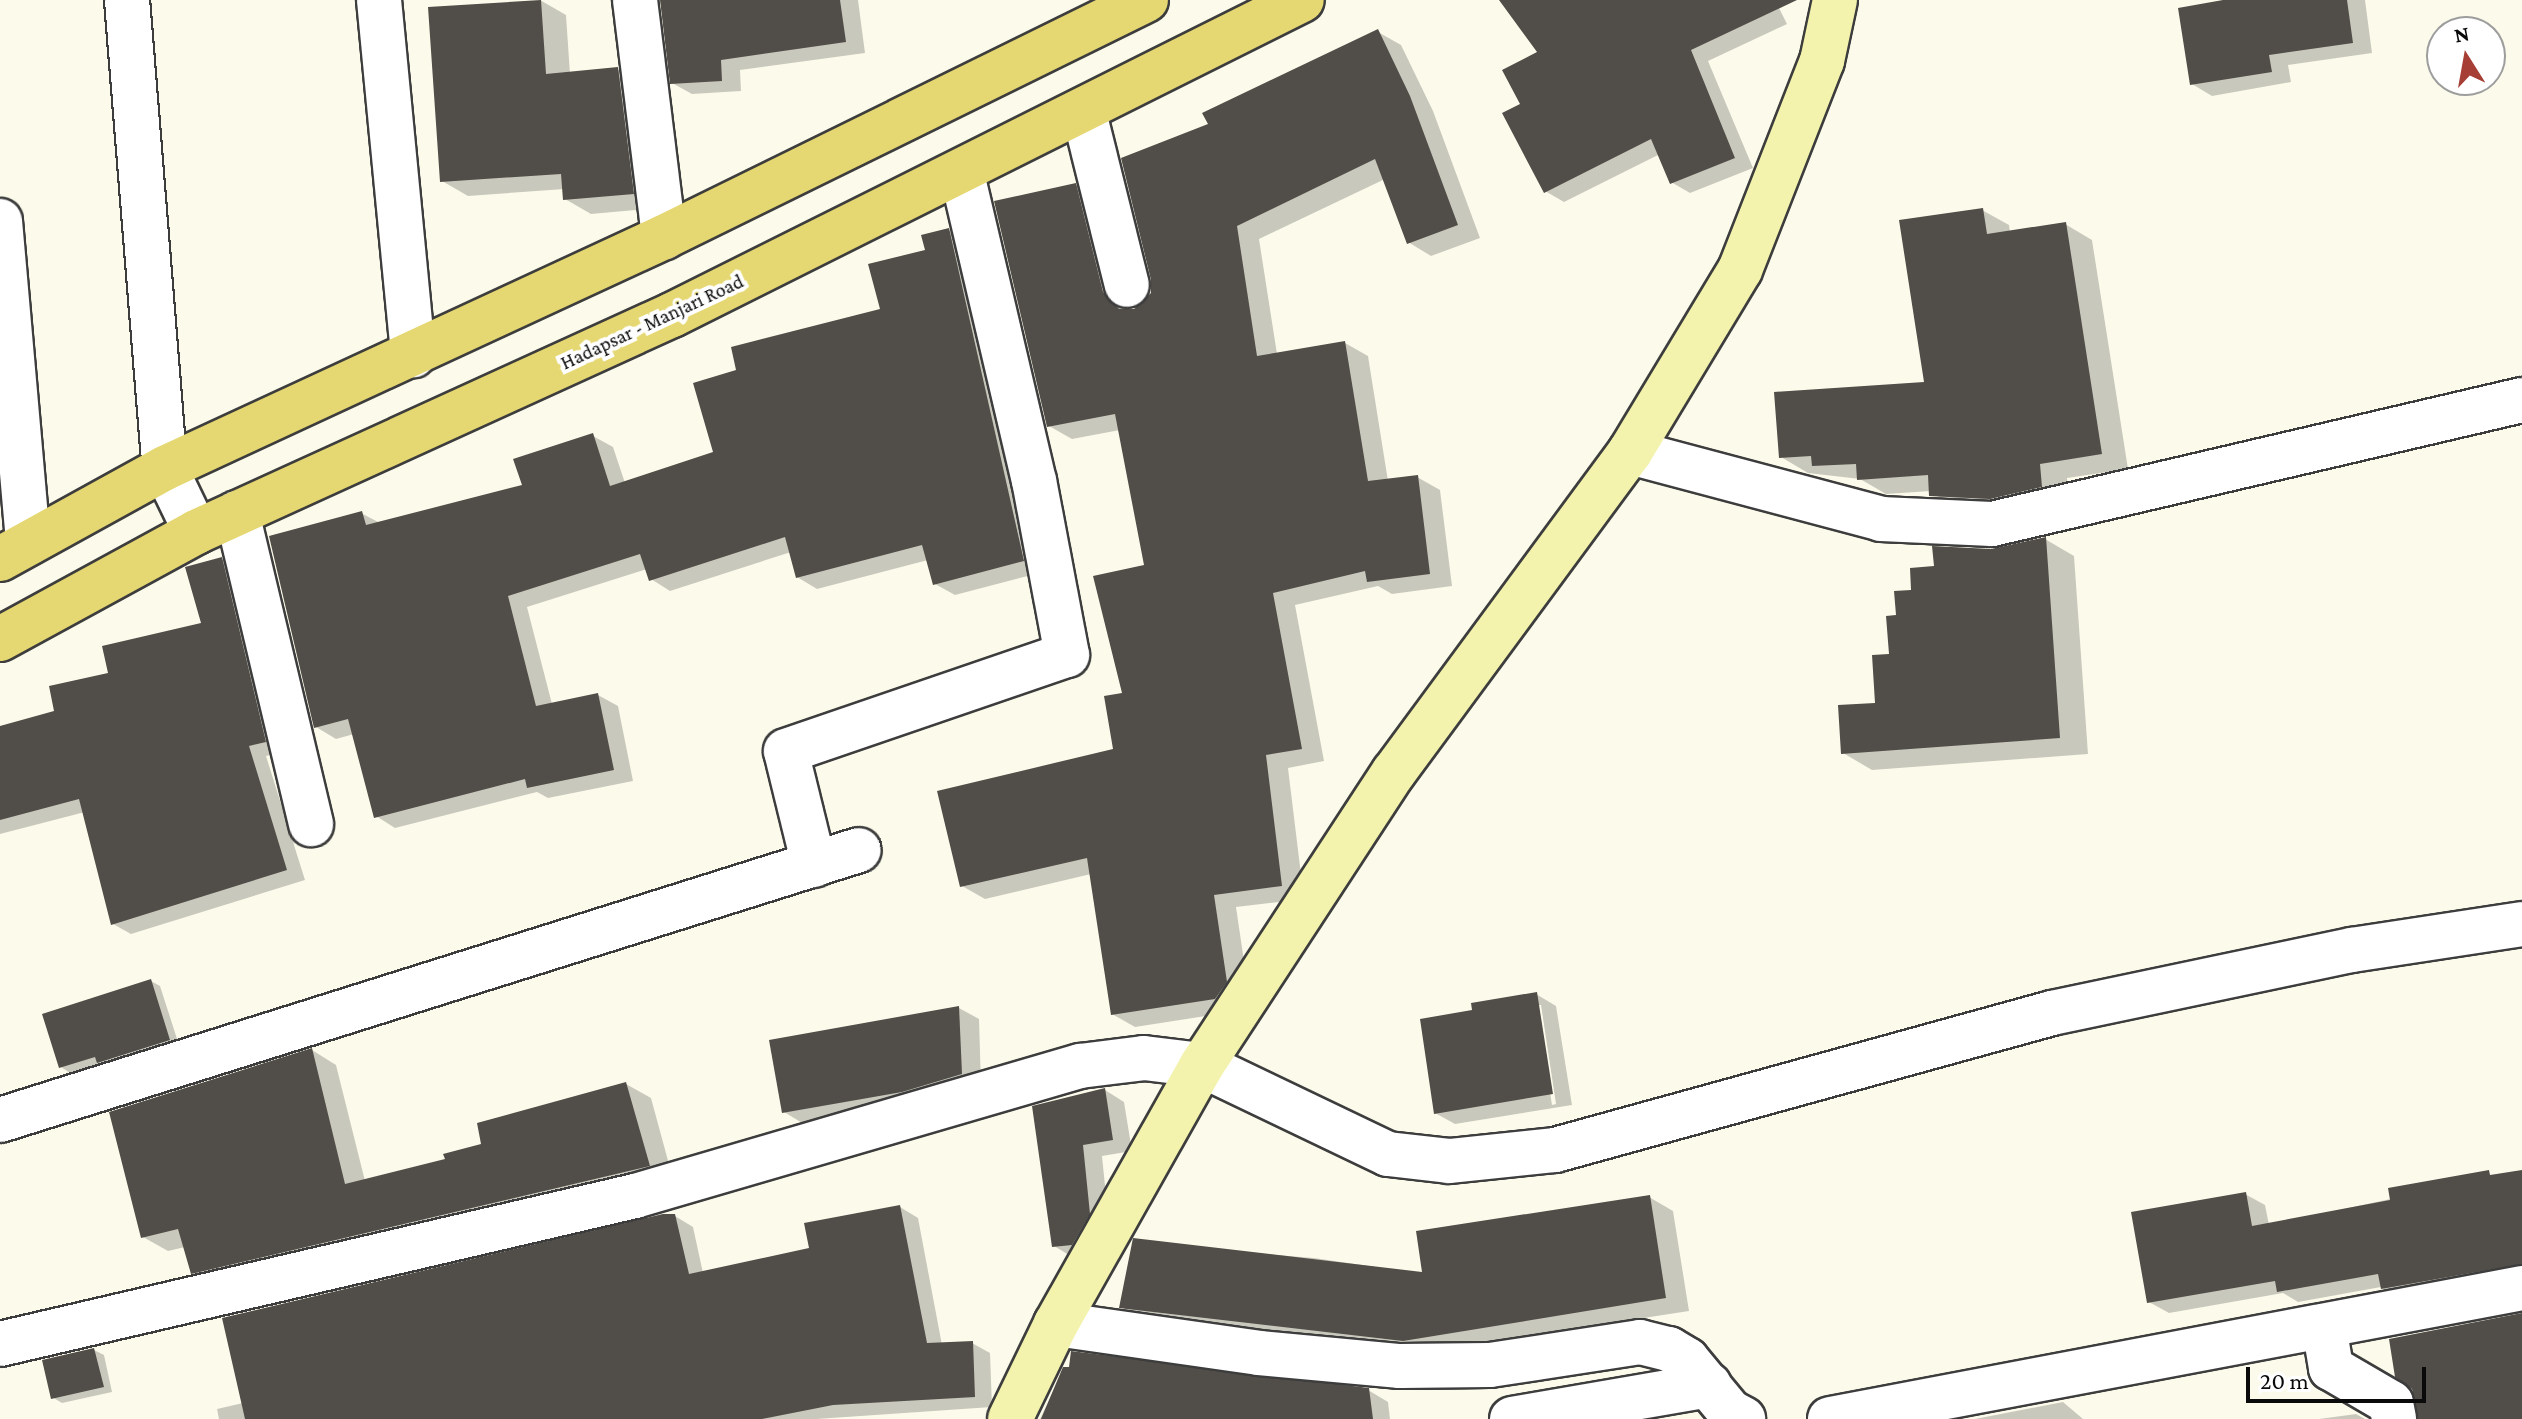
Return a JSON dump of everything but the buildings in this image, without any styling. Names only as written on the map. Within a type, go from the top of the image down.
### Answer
[{"type":"main road","points":[[14,551],[165,468],[664,237],[1146,0]]},
{"type":"main road","name":"Hadapsar - Manjari Road","points":[[0,639],[196,532],[672,315],[1084,113],[1302,0]]},
{"type":"street","points":[[127,0],[165,468],[196,532]]},
{"type":"street","points":[[379,0],[413,355]]},
{"type":"street","points":[[635,0],[664,237]]},
{"type":"street","points":[[1010,1419],[1056,1324],[1202,1065],[1394,772],[1630,452],[1740,270],[1822,61],[1835,0]]},
{"type":"street","points":[[1084,113],[1127,285]]},
{"type":"street","points":[[814,865],[786,751],[1067,655],[1034,481],[962,173]]},
{"type":"street","points":[[0,221],[14,551]]},
{"type":"street","points":[[1630,452],[1881,519],[1992,524],[2522,400]]},
{"type":"street","points":[[237,513],[311,824]]},
{"type":"street","points":[[0,1120],[859,850]]},
{"type":"street","points":[[0,1344],[635,1196],[1080,1066],[1144,1058],[1202,1065],[1388,1154],[1449,1161],[1555,1150],[2052,1013],[2352,950],[2522,924]]},
{"type":"street","points":[[1830,1419],[2522,1288]]},
{"type":"street","points":[[1056,1324],[1259,1353],[1400,1366],[1490,1365],[1640,1342],[1669,1349],[1687,1360],[1743,1419]]},
{"type":"street","points":[[2324,1326],[2331,1368],[2391,1403],[2394,1419]]},
{"type":"street","points":[[1512,1419],[1709,1385]]}]
